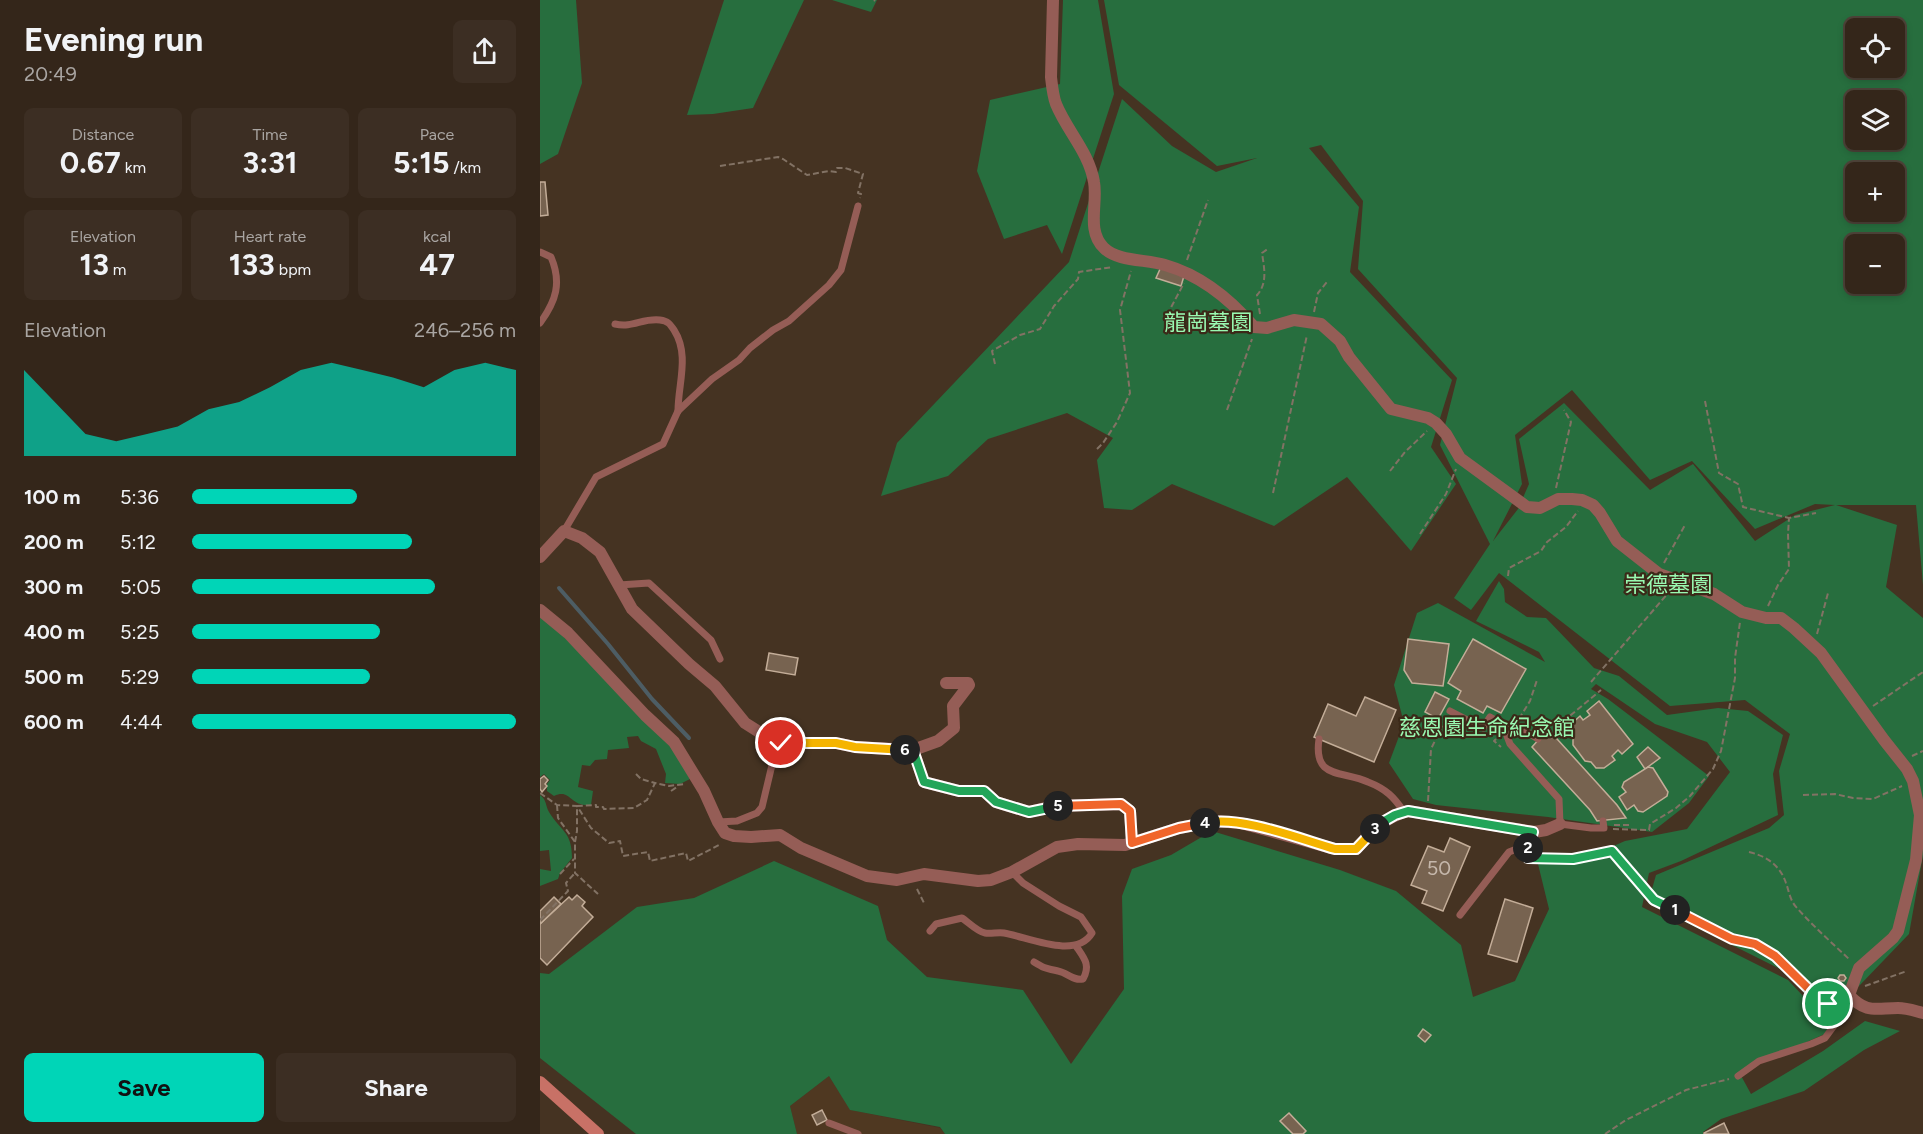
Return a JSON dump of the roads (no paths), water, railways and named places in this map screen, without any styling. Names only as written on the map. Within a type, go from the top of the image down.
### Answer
[{"type":"main road","points":[[540,1082],[598,1134]]},
{"type":"street","points":[[1053,0],[1051,77],[1053,89],[1056,103],[1089,162],[1094,181],[1096,238],[1105,249],[1117,255],[1162,264],[1185,272],[1236,306],[1253,333],[1294,320],[1321,324],[1340,341],[1349,357],[1391,409],[1428,418],[1436,423],[1446,434],[1460,458],[1527,507],[1540,508],[1558,499],[1582,500],[1593,505],[1617,541],[1659,574],[1714,594],[1742,612],[1766,618],[1781,618],[1814,646],[1907,769],[1913,781],[1920,815],[1916,860],[1904,911],[1893,939],[1859,968],[1855,1001],[1877,1010],[1900,1008],[1923,1013]]},
{"type":"street","points":[[540,557],[564,531],[582,538],[600,552],[632,609],[688,664],[715,686],[746,723],[781,743],[836,743],[855,747],[913,750],[938,741],[954,728],[953,706],[969,685],[968,683],[945,683]]},
{"type":"street","points":[[540,610],[568,633],[645,715],[674,742],[704,791],[722,828],[734,836],[780,835],[801,848],[867,876],[897,880],[924,874],[978,882],[991,880],[1012,872],[1057,847],[1078,844],[1110,846],[1132,843],[1179,828],[1214,821],[1241,823],[1335,849],[1356,849],[1381,823],[1404,812],[1427,813],[1531,838],[1560,824]]},
{"type":"street","points":[[913,750],[924,782],[959,791],[984,791],[996,802],[1029,812],[1053,807],[1121,804],[1130,811],[1132,843]]},
{"type":"lane","points":[[678,411],[712,379],[739,360],[773,330],[789,321],[829,285],[840,270],[858,206]]},
{"type":"lane","points":[[540,252],[551,257],[558,285],[548,312],[540,323]]},
{"type":"lane","points":[[564,531],[596,477],[663,444],[678,411],[683,359],[680,339],[670,323],[662,320],[646,320],[633,326],[615,324]]},
{"type":"lane","points":[[619,585],[649,583],[711,639],[720,659]]},
{"type":"lane","points":[[1450,711],[1483,728],[1490,717],[1510,728],[1519,727],[1539,739]]},
{"type":"lane","points":[[1510,728],[1507,736],[1510,744],[1560,799],[1560,824],[1604,828],[1603,821]]},
{"type":"lane","points":[[1319,739],[1317,754],[1324,767],[1341,775],[1368,781],[1393,796],[1404,812]]},
{"type":"lane","points":[[722,828],[758,813],[762,807],[772,765],[781,743]]},
{"type":"lane","points":[[1460,915],[1509,852],[1531,838]]},
{"type":"lane","points":[[930,931],[936,924],[962,918],[984,933],[1002,933],[1057,946],[1076,946],[1088,940],[1092,933],[1081,917],[1041,894],[1012,872]]},
{"type":"lane","points":[[1034,962],[1046,970],[1058,971],[1077,980],[1083,979],[1088,971],[1087,964],[1076,946]]},
{"type":"lane","points":[[1738,1076],[1759,1061],[1825,1038],[1855,1001]]},
{"type":"lane","points":[[829,1123],[858,1134]]},
{"type":"waterway","points":[[559,588],[652,699],[689,738]]},
{"type":"park label","name":"龍崗墓園","points":[[1208,322]]},
{"type":"park label","name":"崇德墓園","points":[[1668,584]]},
{"type":"park label","name":"慈恩園生命紀念館","points":[[1487,727]]}]
